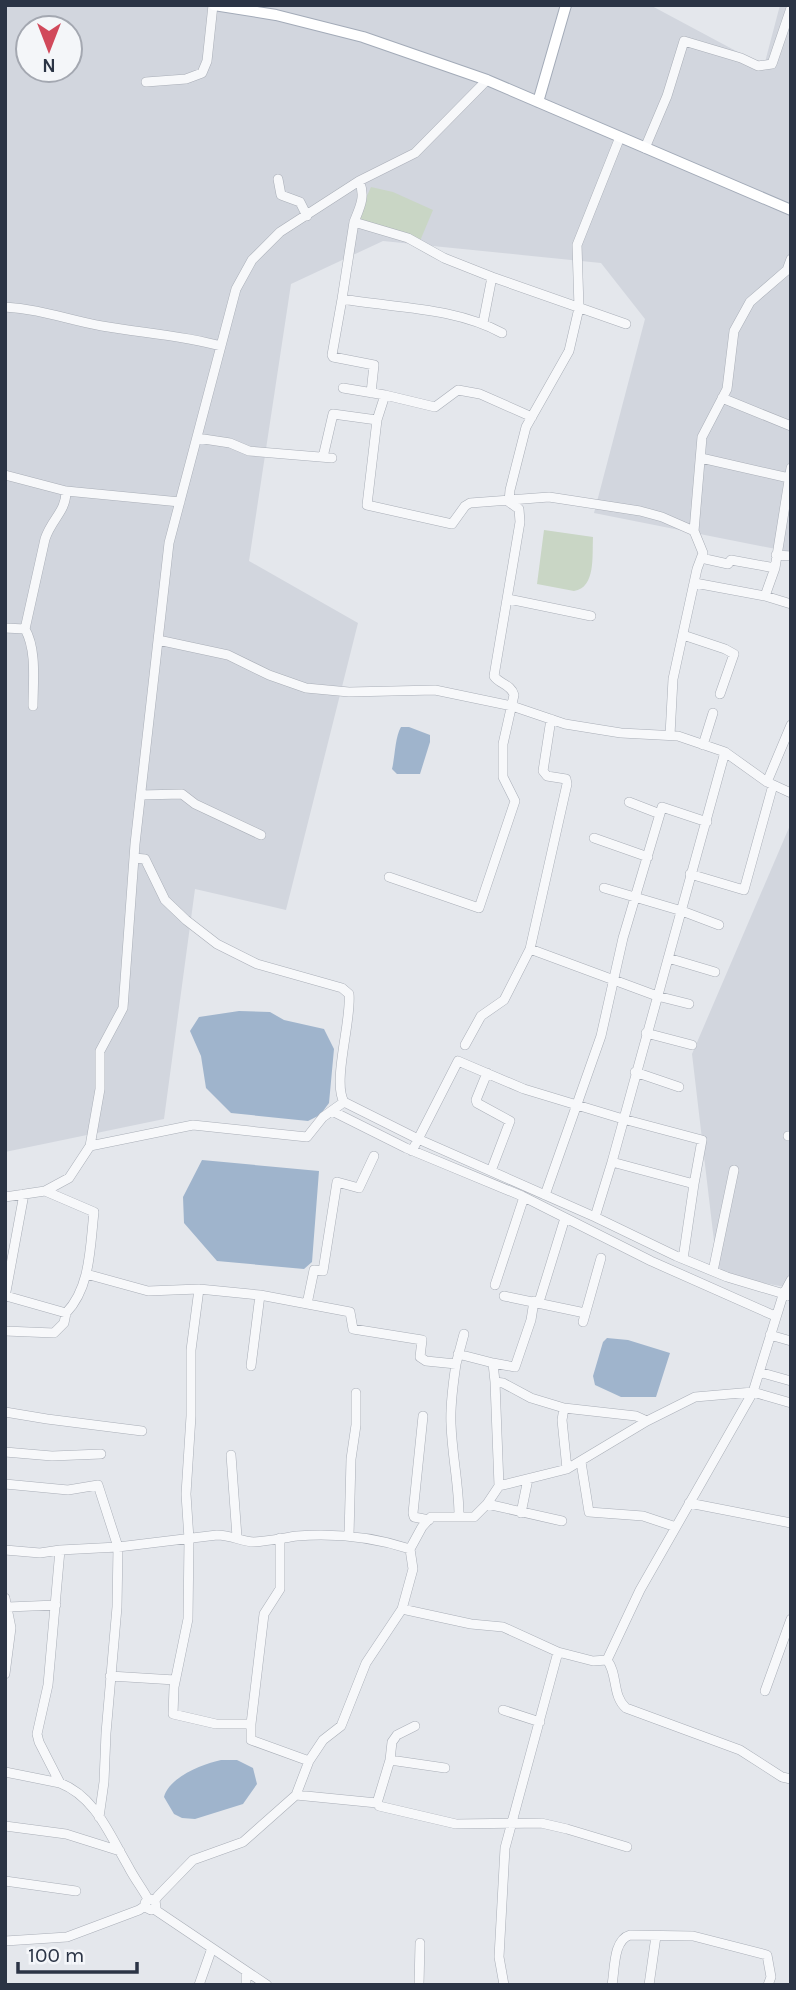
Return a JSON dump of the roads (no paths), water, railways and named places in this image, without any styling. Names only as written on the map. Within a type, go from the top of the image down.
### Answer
[{"type":"main road","points":[[214,5],[276,15],[363,37],[487,80],[791,210]]},
{"type":"main road","points":[[538,102],[566,5]]},
{"type":"street","points":[[146,82],[186,79],[202,73],[207,61],[214,5]]},
{"type":"street","points":[[645,148],[667,96],[684,41],[741,58],[758,66],[772,64],[791,8]]},
{"type":"street","points":[[5,1197],[44,1191],[69,1178],[90,1146],[100,1089],[100,1051],[123,1009],[134,858],[169,543],[236,289],[251,260],[280,232],[359,181],[415,153],[487,80]]},
{"type":"street","points":[[509,502],[526,426],[569,351],[579,309],[577,246],[620,137]]},
{"type":"street","points":[[278,179],[281,195],[300,202],[307,216]]},
{"type":"street","points":[[359,181],[363,189],[362,202],[354,222],[332,355],[333,358],[374,365],[371,393]]},
{"type":"street","points":[[354,222],[408,238],[444,258],[492,277],[626,324]]},
{"type":"street","points":[[670,735],[673,679],[703,553],[694,531],[702,437],[727,389],[734,331],[750,302],[787,270],[791,259]]},
{"type":"street","points":[[483,323],[492,277]]},
{"type":"street","points":[[342,299],[454,314],[483,323],[502,333]]},
{"type":"street","points":[[5,307],[33,308],[103,326],[155,332],[221,346]]},
{"type":"street","points":[[343,388],[435,407],[458,390],[480,394],[532,417]]},
{"type":"street","points":[[384,395],[377,420],[367,505],[453,524],[470,503],[549,497],[662,517],[694,531]]},
{"type":"street","points":[[722,398],[791,426]]},
{"type":"street","points":[[197,438],[230,443],[249,451],[327,457],[333,414],[377,420]]},
{"type":"street","points":[[701,458],[790,473],[775,568],[765,596]]},
{"type":"street","points":[[5,475],[66,491],[180,502]]},
{"type":"street","points":[[33,706],[33,667],[25,629],[45,539],[50,525],[66,505],[66,491]]},
{"type":"street","points":[[389,877],[479,908],[515,801],[503,777],[503,744],[513,690],[494,676],[520,522],[519,509],[509,502]]},
{"type":"street","points":[[776,555],[791,556]]},
{"type":"street","points":[[701,558],[728,564],[731,560],[775,568]]},
{"type":"street","points":[[695,583],[765,596],[791,604]]},
{"type":"street","points":[[508,599],[591,616]]},
{"type":"street","points":[[5,628],[25,629]]},
{"type":"street","points":[[683,635],[734,654],[720,694]]},
{"type":"street","points":[[158,640],[228,655],[269,675],[306,688],[349,692],[435,690],[512,706],[565,724],[621,733],[678,736],[725,752],[770,783],[791,793]]},
{"type":"street","points":[[703,745],[713,713]]},
{"type":"street","points":[[465,1045],[481,1016],[504,1000],[530,949],[567,784],[566,779],[547,776],[542,771],[551,719]]},
{"type":"street","points":[[690,874],[744,890],[770,783],[791,725]]},
{"type":"street","points":[[595,1217],[725,752]]},
{"type":"street","points":[[141,795],[182,794],[195,804],[261,835]]},
{"type":"street","points":[[629,802],[660,814]]},
{"type":"street","points":[[545,1195],[601,1036],[623,939],[662,807],[707,822]]},
{"type":"street","points":[[594,838],[648,857]]},
{"type":"street","points":[[134,858],[145,859],[165,900],[217,944],[257,964],[342,988],[349,994],[340,1092],[344,1102],[418,1139],[683,1259],[787,1295]]},
{"type":"street","points":[[604,888],[719,925]]},
{"type":"street","points":[[530,949],[657,996],[689,1004]]},
{"type":"street","points":[[668,958],[715,972]]},
{"type":"street","points":[[646,1033],[692,1045]]},
{"type":"street","points":[[412,1151],[458,1061],[524,1089],[702,1140],[683,1259]]},
{"type":"street","points":[[635,1072],[679,1087]]},
{"type":"street","points":[[487,1073],[476,1100],[477,1104],[510,1121],[491,1171]]},
{"type":"street","points":[[90,1146],[193,1125],[307,1137],[323,1117],[344,1102]]},
{"type":"street","points":[[331,1111],[412,1151],[524,1197],[651,1261],[775,1316]]},
{"type":"street","points":[[307,1304],[314,1270],[323,1271],[337,1182],[359,1188],[374,1156]]},
{"type":"street","points":[[612,1162],[694,1184]]},
{"type":"street","points":[[713,1271],[734,1170]]},
{"type":"street","points":[[5,1331],[54,1333],[64,1323],[66,1312],[76,1300],[86,1275],[94,1212],[44,1191]]},
{"type":"street","points":[[24,1194],[5,1296],[66,1312]]},
{"type":"street","points":[[495,1285],[524,1197]]},
{"type":"street","points":[[458,1354],[515,1367],[565,1218]]},
{"type":"street","points":[[504,1296],[536,1301],[584,1317],[601,1258]]},
{"type":"street","points":[[86,1275],[148,1291],[199,1289],[260,1295],[350,1312],[354,1329],[422,1340],[421,1360],[456,1364]]},
{"type":"street","points":[[607,1660],[640,1590],[752,1392],[775,1316],[787,1295],[791,1280]]},
{"type":"street","points":[[199,1289],[191,1350],[191,1416],[186,1494],[189,1539],[188,1619],[175,1680],[173,1714],[216,1724],[251,1724]]},
{"type":"street","points":[[251,1366],[260,1295]]},
{"type":"street","points":[[459,1516],[459,1485],[455,1473],[451,1404],[456,1364],[464,1334]]},
{"type":"street","points":[[770,1335],[791,1341]]},
{"type":"street","points":[[5,1941],[67,1937],[139,1910],[151,1904],[193,1860],[243,1842],[296,1796],[309,1762],[323,1740],[341,1726],[366,1663],[402,1609],[413,1569],[410,1549],[422,1527],[431,1517],[474,1517],[499,1486],[493,1363]]},
{"type":"street","points":[[759,1372],[791,1381]]},
{"type":"street","points":[[495,1382],[503,1383],[531,1398],[564,1408],[636,1416],[647,1422]]},
{"type":"street","points":[[499,1486],[567,1469],[647,1422],[695,1398],[752,1392],[791,1403]]},
{"type":"street","points":[[349,1536],[356,1393]]},
{"type":"street","points":[[564,1408],[562,1420],[567,1469]]},
{"type":"street","points":[[5,1412],[142,1432]]},
{"type":"street","points":[[423,1416],[413,1513],[418,1519],[429,1520]]},
{"type":"street","points":[[5,1452],[52,1456],[101,1454]]},
{"type":"street","points":[[231,1455],[237,1538]]},
{"type":"street","points":[[582,1462],[589,1512],[643,1516],[676,1527]]},
{"type":"street","points":[[521,1513],[528,1479]]},
{"type":"street","points":[[5,1484],[68,1490],[98,1485],[118,1547],[117,1607],[99,1817]]},
{"type":"street","points":[[689,1503],[791,1524]]},
{"type":"street","points":[[487,1504],[562,1521]]},
{"type":"street","points":[[5,1550],[40,1553],[217,1535],[251,1542],[301,1536],[349,1536],[382,1540],[410,1549]]},
{"type":"street","points":[[280,1538],[280,1589],[264,1614],[251,1740],[309,1762]]},
{"type":"street","points":[[60,1550],[48,1685],[37,1734],[60,1783]]},
{"type":"street","points":[[5,1674],[11,1628],[7,1602],[56,1605]]},
{"type":"street","points":[[402,1609],[471,1624],[503,1627],[558,1652],[593,1661],[607,1660]]},
{"type":"street","points":[[765,1691],[791,1619]]},
{"type":"street","points":[[504,1985],[499,1957],[505,1848],[558,1652]]},
{"type":"street","points":[[607,1660],[613,1667],[618,1702],[625,1708],[740,1749],[775,1773],[791,1779]]},
{"type":"street","points":[[110,1676],[175,1680]]},
{"type":"street","points":[[503,1710],[540,1722]]},
{"type":"street","points":[[377,1803],[390,1760],[392,1742],[397,1735],[415,1726]]},
{"type":"street","points":[[390,1760],[445,1768]]},
{"type":"street","points":[[5,1772],[71,1787],[104,1821],[151,1904],[267,1985]]},
{"type":"street","points":[[296,1796],[377,1803],[379,1806],[456,1824],[541,1823],[627,1847]]},
{"type":"street","points":[[5,1826],[66,1834],[120,1851]]},
{"type":"street","points":[[5,1881],[76,1891]]},
{"type":"street","points":[[649,1985],[656,1936]]},
{"type":"street","points":[[612,1985],[619,1943],[624,1937],[656,1936],[693,1936],[767,1955],[771,1977],[768,1985]]},
{"type":"street","points":[[419,1985],[420,1943]]},
{"type":"street","points":[[199,1985],[212,1948]]},
{"type":"street","points":[[246,1971],[246,1985]]},
{"type":"water","points":[[401,727],[409,727],[430,735],[420,774],[397,774],[392,769]]},
{"type":"water","points":[[239,1011],[270,1012],[284,1020],[324,1029],[334,1049],[329,1103],[320,1115],[308,1121],[231,1113],[206,1088],[201,1056],[190,1031],[199,1017]]},
{"type":"water","points":[[202,1160],[319,1171],[312,1262],[304,1269],[217,1261],[184,1223],[183,1197]]},
{"type":"water","points":[[607,1338],[628,1340],[670,1353],[656,1397],[621,1397],[595,1385],[593,1376],[603,1342]]},
{"type":"water","points":[[221,1760],[237,1760],[253,1768],[257,1784],[243,1804],[195,1819],[174,1814],[164,1797],[172,1783],[196,1768]]}]
